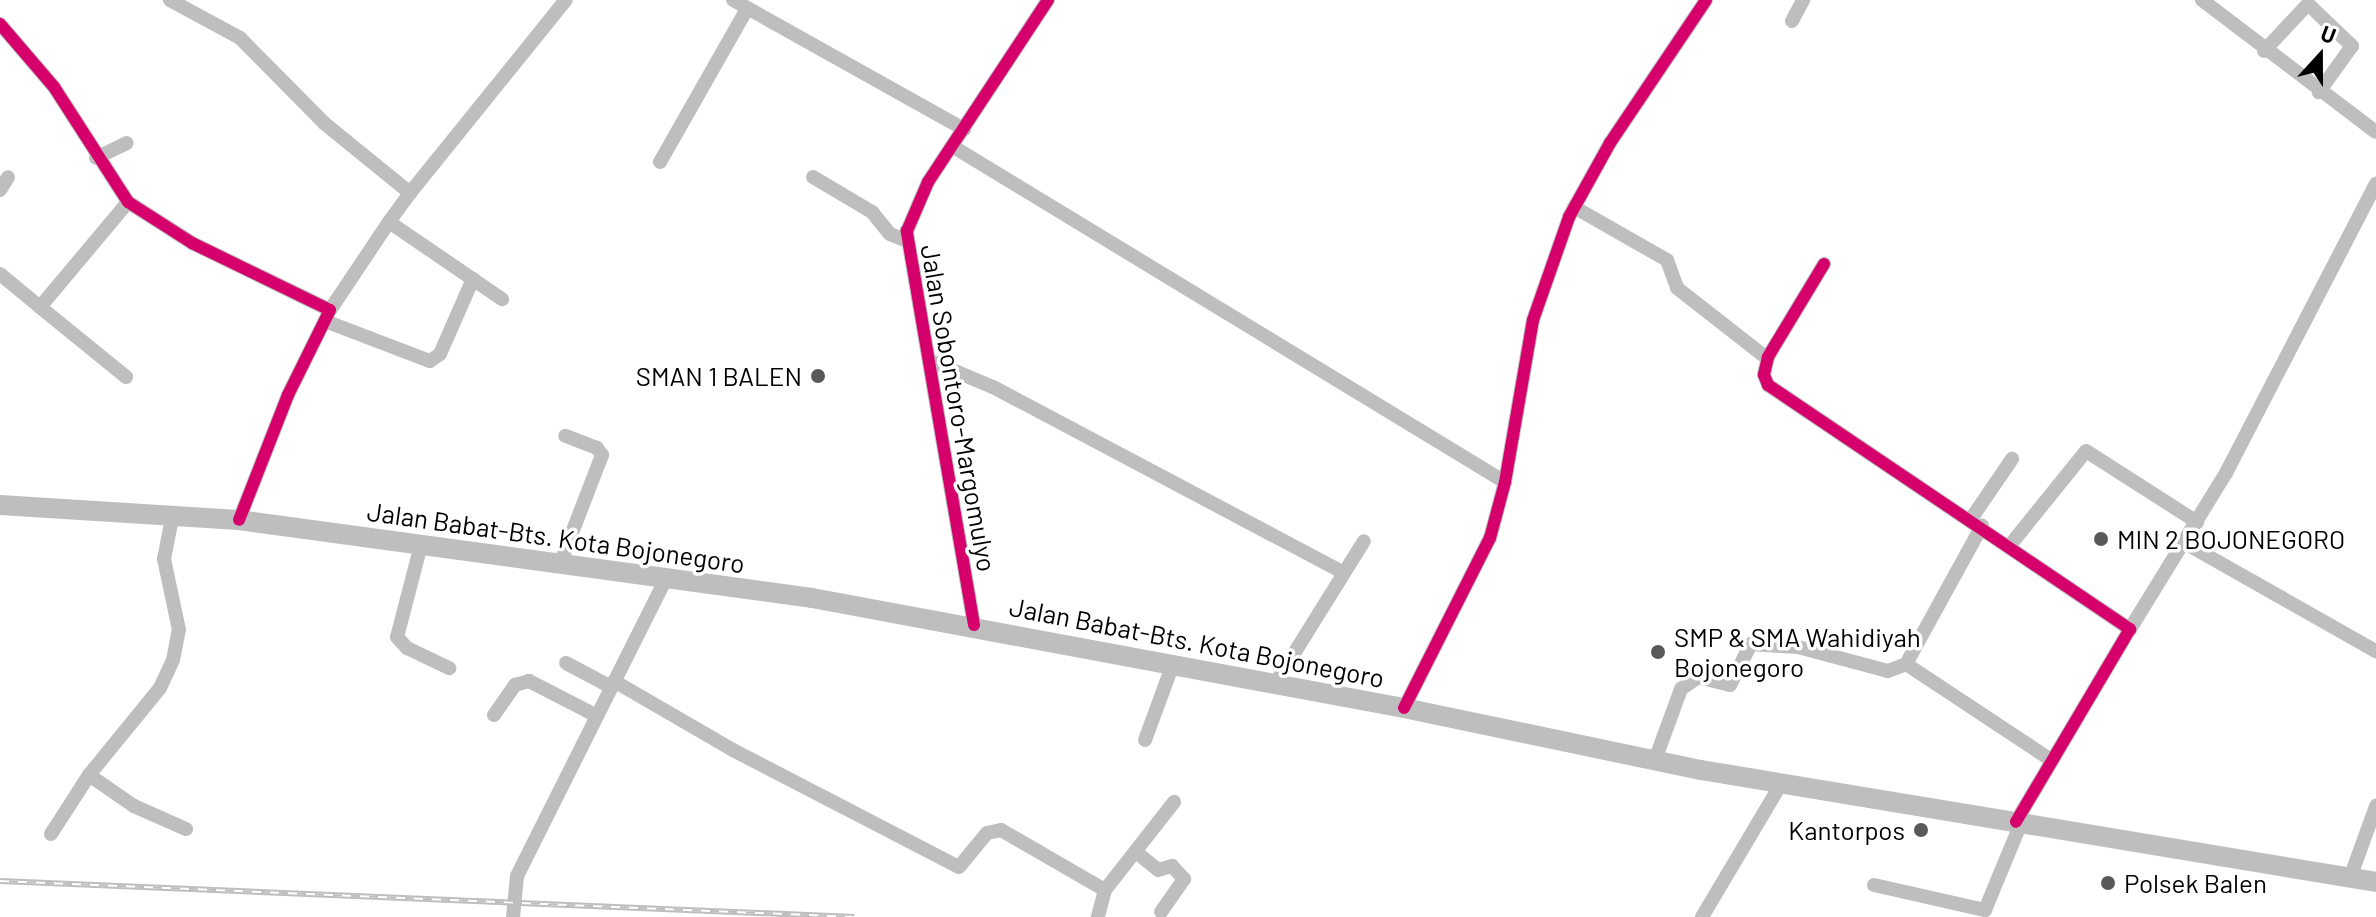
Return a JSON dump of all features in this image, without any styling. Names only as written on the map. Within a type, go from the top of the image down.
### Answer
[{"type":"highway","name":"Jalan Babat-Bts. Kota Bojonegoro","points":[[0,505],[173,513],[239,520],[974,625],[1781,784],[2364,880]]},
{"type":"street","points":[[170,0],[240,38],[324,123],[410,193]]},
{"type":"street","points":[[239,520],[288,395],[328,316],[410,193],[566,0]]},
{"type":"street","points":[[733,0],[964,129]]},
{"type":"street","name":"Jalan Sobontoro-Margomulyo","points":[[974,625],[931,361],[907,241],[912,210],[1048,0]]},
{"type":"street","points":[[1404,708],[1475,576],[1505,482],[1533,320],[1574,207],[1610,143],[1706,0]]},
{"type":"street","points":[[1792,21],[1803,0]]},
{"type":"street","points":[[2202,0],[2264,51],[2376,132]]},
{"type":"street","points":[[2264,51],[2310,2],[2352,46],[2319,92]]},
{"type":"street","points":[[660,162],[747,9]]},
{"type":"street","points":[[0,24],[54,87],[96,158],[128,202],[192,243],[328,316],[430,361],[440,354],[473,279]]},
{"type":"street","points":[[96,158],[127,143]]},
{"type":"street","points":[[952,146],[1505,482]]},
{"type":"street","points":[[813,177],[872,212],[890,234],[907,241]]},
{"type":"street","points":[[1874,885],[1985,910],[2019,823],[2051,760],[2197,522],[2376,184]]},
{"type":"street","points":[[40,307],[128,202]]},
{"type":"street","points":[[1574,207],[1667,260],[1677,288],[1768,359]]},
{"type":"street","points":[[389,222],[502,299]]},
{"type":"street","points":[[1824,264],[1768,359],[1768,385],[2011,544],[2130,629]]},
{"type":"street","points":[[0,274],[126,377]]},
{"type":"street","points":[[931,361],[993,387],[1342,572]]},
{"type":"street","points":[[560,564],[602,455],[597,448],[565,436]]},
{"type":"street","points":[[2011,544],[2086,451],[2197,522]]},
{"type":"street","points":[[1655,760],[1681,689],[1698,677],[1730,685],[1749,645],[1798,647],[1888,671],[1906,664],[1976,522],[2012,459]]},
{"type":"street","points":[[51,834],[89,775],[160,688],[173,660],[179,630],[164,559],[173,513]]},
{"type":"street","points":[[1275,684],[1364,541]]},
{"type":"street","points":[[2183,542],[2376,651]]},
{"type":"street","points":[[421,545],[397,637],[407,648],[449,668]]},
{"type":"street","points":[[513,917],[517,876],[665,580]]},
{"type":"street","points":[[566,663],[613,684],[747,758],[959,867],[987,833],[1001,830],[1105,890]]},
{"type":"street","points":[[1145,740],[1173,664]]},
{"type":"street","points":[[1906,664],[2051,760]]},
{"type":"street","points":[[494,715],[515,685],[529,681],[597,716]]},
{"type":"street","points":[[89,775],[134,806],[186,829]]},
{"type":"street","points":[[1702,917],[1781,784]]},
{"type":"street","points":[[1098,917],[1105,890],[1174,802]]},
{"type":"street","points":[[2364,880],[2376,806]]},
{"type":"street","points":[[1136,852],[1158,870],[1172,866],[1184,879],[1161,912]]},
{"type":"railway","points":[[0,881],[854,917]]},
{"type":"cycle path","points":[[974,625],[907,231],[928,182],[1048,0]]},
{"type":"cycle path","points":[[1404,708],[1490,538],[1505,482],[1533,320],[1569,217],[1610,143],[1706,0]]},
{"type":"cycle path","points":[[0,24],[54,87],[128,202],[192,243],[330,310],[288,395],[239,520]]},
{"type":"cycle path","points":[[1824,264],[1768,357],[1764,375],[1768,385],[2130,629],[2016,822]]},
{"type":"place","name":"SMAN 1 BALEN","points":[[818,376]]},
{"type":"place","name":"MIN 2 BOJONEGORO","points":[[2101,539]]},
{"type":"place","name":"SMP & SMA Wahidiyah Bojonegoro","points":[[1658,652]]},
{"type":"place","name":"Kantorpos","points":[[1921,830]]},
{"type":"place","name":"Polsek Balen","points":[[2108,883]]}]
